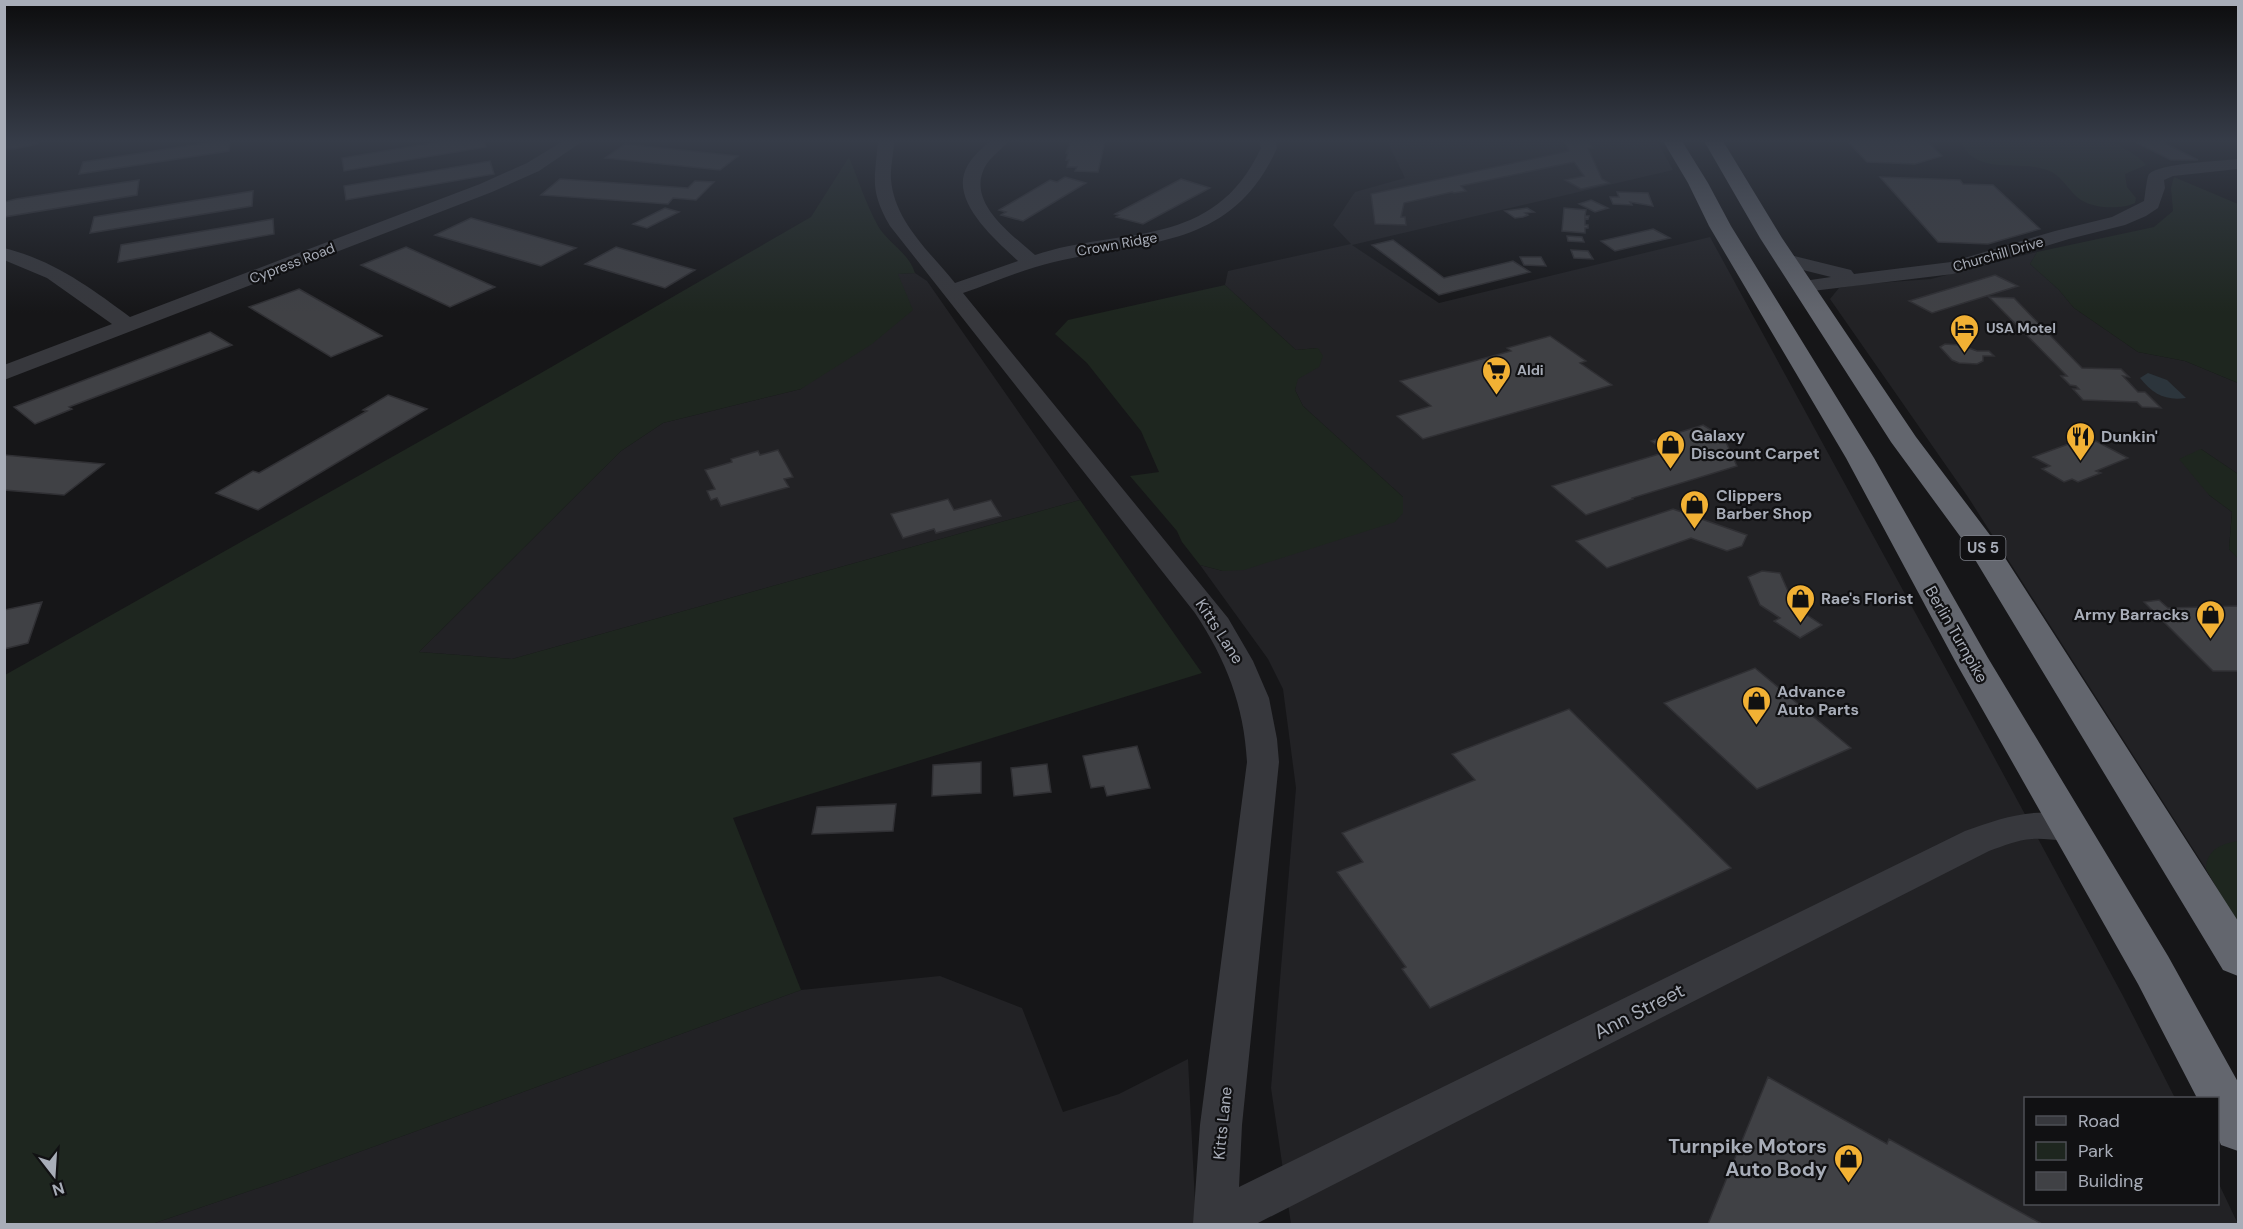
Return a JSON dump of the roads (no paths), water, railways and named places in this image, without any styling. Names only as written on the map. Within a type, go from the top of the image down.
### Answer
[{"type":"highway","name":"Berlin Turnpike","points":[[1706,198],[1720,226],[1860,459],[1914,559],[2153,970],[2238,1128]]},
{"type":"highway","name":"US 5","points":[[1748,198],[1778,249],[1905,442],[1978,539],[2238,957]]},
{"type":"highway","points":[[1720,226],[1778,249]]},
{"type":"street","name":"Cypress Road","points":[[4,373],[459,198]]},
{"type":"street","name":"Kitts Lane","points":[[887,198],[903,232],[1205,606],[1228,638],[1243,666],[1255,697],[1261,729],[1263,762],[1221,1125],[1214,1223]]},
{"type":"street","points":[[975,198],[985,216],[1031,262]]},
{"type":"street","name":"Crown Ridge","points":[[950,291],[1031,262],[1162,237],[1194,225],[1226,206],[1233,198]]},
{"type":"street","name":"Churchill Drive","points":[[1804,286],[1953,268],[2062,235],[2118,222],[2140,212],[2151,204],[2153,198]]},
{"type":"street","name":"Churchill Drive","points":[[1778,249],[1870,279]]},
{"type":"street","points":[[4,254],[28,261],[61,276],[128,326]]},
{"type":"street","name":"Ann Street","points":[[1214,1223],[1977,841],[2017,826],[2040,824],[2069,828]]},
{"type":"place","name":"USA Motel","points":[[1965,354]]},
{"type":"place","name":"Aldi","points":[[1496,396]]},
{"type":"place","name":"Dunkin'","points":[[2080,462]]},
{"type":"place","name":"Galaxy Discount Carpet","points":[[1670,470]]},
{"type":"place","name":"Clippers Barber Shop","points":[[1695,530]]},
{"type":"place","name":"Rae's Florist","points":[[1800,624]]},
{"type":"place","name":"Army Barracks","points":[[2210,640]]},
{"type":"place","name":"Advance Auto Parts","points":[[1756,726]]},
{"type":"place","name":"Turnpike Motors Auto Body","points":[[1848,1184]]}]
